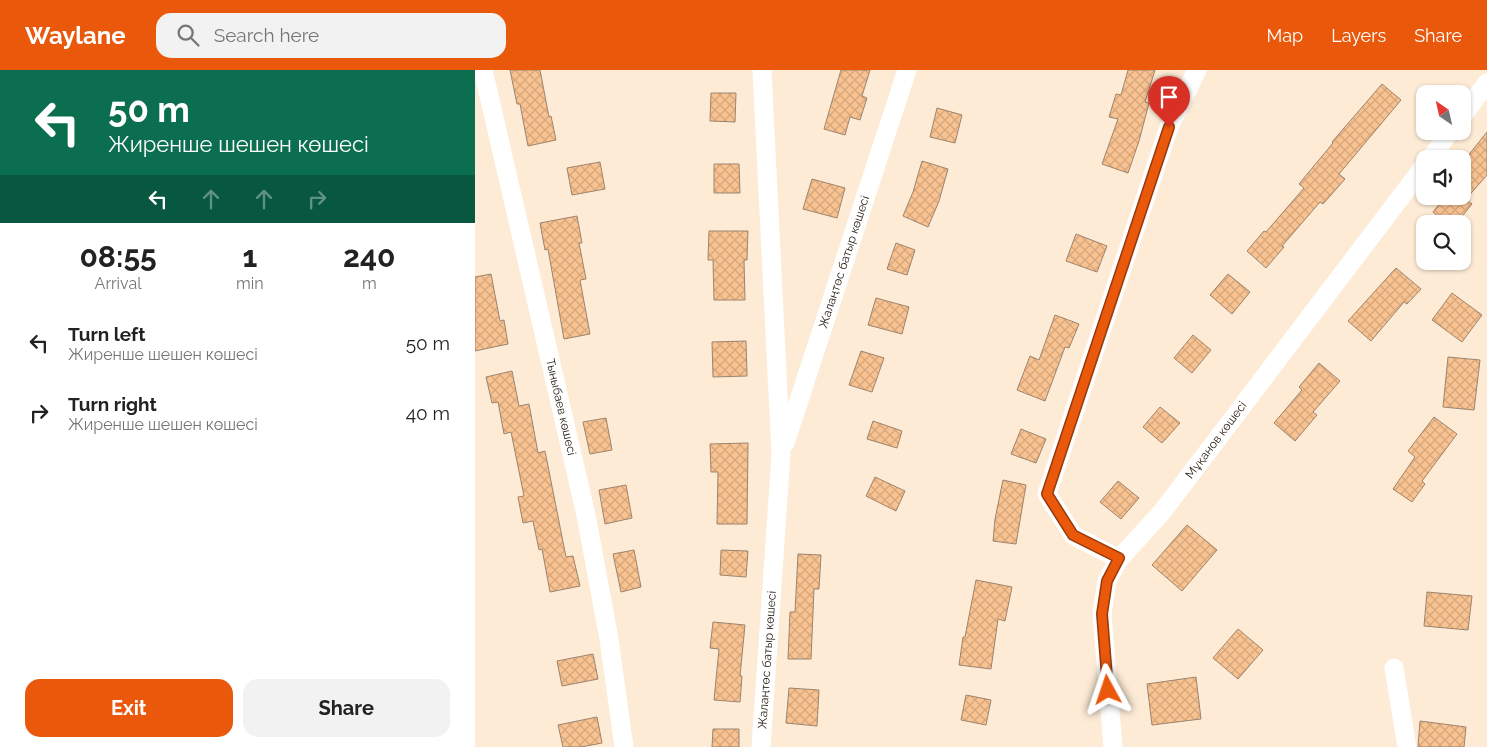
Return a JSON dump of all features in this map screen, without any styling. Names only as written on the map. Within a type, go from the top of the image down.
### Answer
[{"type":"street","name":"Тыныбаев көшесі","points":[[483,70],[585,515],[609,639],[624,747]]},
{"type":"street","name":"Жалаңтөс батыр көшесі","points":[[761,747],[781,454],[762,70]]},
{"type":"street","name":"Жалаңтөс батыр көшесі","points":[[781,454],[907,70]]},
{"type":"street","points":[[1119,558],[1073,535],[1047,494],[1169,127],[1197,70]]},
{"type":"street","points":[[1471,104],[1487,83]]},
{"type":"street","name":"Мұқанов көшесі","points":[[1113,747],[1102,614],[1107,581],[1119,558],[1162,512],[1416,177]]},
{"type":"street","points":[[1394,668],[1407,747]]},
{"type":"building","points":[[510,70],[540,70],[549,117],[551,116],[556,140],[528,146],[520,104],[517,104]]},
{"type":"building","points":[[841,70],[870,70],[862,96],[867,98],[860,120],[850,117],[845,135],[824,129]]},
{"type":"building","points":[[1128,70],[1155,70],[1145,102],[1149,103],[1128,173],[1102,164],[1118,119],[1109,117],[1116,94],[1121,95]]},
{"type":"building","points":[[1382,84],[1401,100],[1339,174],[1345,179],[1323,204],[1320,202],[1282,246],[1284,247],[1266,268],[1247,251],[1304,188],[1299,184]]},
{"type":"building","points":[[711,93],[736,93],[735,122],[710,121]]},
{"type":"building","points":[[937,108],[962,115],[955,143],[930,137]]},
{"type":"building","points":[[1487,132],[1487,175],[1471,193],[1471,152]]},
{"type":"building","points":[[922,161],[948,169],[939,201],[928,227],[903,216],[913,192]]},
{"type":"building","points":[[600,162],[605,189],[572,195],[567,168]]},
{"type":"building","points":[[714,164],[739,164],[740,193],[714,193]]},
{"type":"building","points":[[812,179],[845,188],[837,218],[803,209]]},
{"type":"building","points":[[1472,204],[1463,215],[1436,215],[1433,212],[1439,205]]},
{"type":"building","points":[[577,216],[582,243],[579,243],[586,279],[580,280],[590,334],[564,339],[548,249],[545,250],[540,223]]},
{"type":"building","points":[[709,231],[748,231],[747,260],[744,260],[745,300],[714,300],[713,260],[708,260]]},
{"type":"building","points":[[1076,234],[1107,246],[1097,272],[1066,261]]},
{"type":"building","points":[[896,243],[915,250],[907,275],[887,269]]},
{"type":"building","points":[[1396,268],[1421,289],[1407,304],[1404,302],[1371,341],[1348,321]]},
{"type":"building","points":[[491,274],[500,321],[504,320],[508,344],[475,351],[475,277]]},
{"type":"building","points":[[1228,274],[1250,292],[1232,314],[1210,295]]},
{"type":"building","points":[[1452,293],[1482,315],[1462,342],[1432,320]]},
{"type":"building","points":[[876,298],[909,307],[902,334],[868,325]]},
{"type":"building","points":[[1055,315],[1079,324],[1069,348],[1065,347],[1045,401],[1017,390],[1030,356],[1039,360]]},
{"type":"building","points":[[1193,335],[1211,350],[1192,373],[1174,358]]},
{"type":"building","points":[[746,341],[747,376],[713,377],[712,342]]},
{"type":"building","points":[[861,351],[884,358],[872,392],[849,385]]},
{"type":"building","points":[[1448,357],[1480,360],[1474,410],[1443,407]]},
{"type":"building","points":[[1319,363],[1340,381],[1313,412],[1317,415],[1295,441],[1274,423],[1302,390],[1299,387]]},
{"type":"building","points":[[512,371],[519,406],[529,404],[538,453],[545,451],[566,557],[573,556],[580,586],[550,592],[542,549],[539,550],[533,521],[523,523],[518,497],[524,496],[511,432],[504,434],[498,402],[492,403],[486,377]]},
{"type":"building","points":[[1160,407],[1180,423],[1162,443],[1143,427]]},
{"type":"building","points":[[1434,417],[1457,434],[1422,481],[1425,484],[1412,502],[1393,489],[1415,457],[1408,451]]},
{"type":"building","points":[[606,418],[612,450],[590,454],[583,422]]},
{"type":"building","points":[[873,421],[902,431],[897,448],[867,439]]},
{"type":"building","points":[[1021,429],[1046,439],[1036,463],[1011,454]]},
{"type":"building","points":[[748,443],[747,524],[717,524],[718,472],[711,472],[710,444]]},
{"type":"building","points":[[875,477],[905,491],[896,511],[866,496]]},
{"type":"building","points":[[1003,480],[1026,485],[1016,544],[993,541],[995,519]]},
{"type":"building","points":[[1118,481],[1139,498],[1121,519],[1100,502]]},
{"type":"building","points":[[626,485],[632,518],[605,524],[599,490]]},
{"type":"building","points":[[1187,525],[1217,550],[1182,591],[1152,565]]},
{"type":"building","points":[[634,550],[641,587],[621,592],[613,554]]},
{"type":"building","points":[[721,550],[748,551],[746,577],[720,575]]},
{"type":"building","points":[[798,554],[821,555],[819,589],[814,589],[811,659],[788,659],[790,612],[795,612]]},
{"type":"building","points":[[976,580],[1012,587],[1005,621],[998,619],[991,669],[959,665],[963,637],[965,637]]},
{"type":"building","points":[[1427,592],[1472,596],[1468,630],[1424,626]]},
{"type":"building","points":[[713,622],[745,625],[740,676],[742,676],[740,702],[714,700],[719,649],[710,648]]},
{"type":"building","points":[[1238,629],[1263,650],[1238,679],[1213,658]]},
{"type":"building","points":[[593,654],[598,679],[562,686],[557,661]]},
{"type":"building","points":[[1196,677],[1201,719],[1152,725],[1147,684]]},
{"type":"building","points":[[789,688],[819,690],[817,726],[786,723]]},
{"type":"building","points":[[966,695],[991,700],[986,725],[961,720]]},
{"type":"building","points":[[597,717],[602,743],[581,747],[563,747],[558,725]]},
{"type":"building","points":[[1420,721],[1466,727],[1464,747],[1418,747]]},
{"type":"building","points":[[713,729],[739,729],[739,747],[712,747]]},
{"type":"route","points":[[1108,690],[1102,614],[1107,581],[1119,558],[1073,535],[1047,494],[1169,127]]}]
